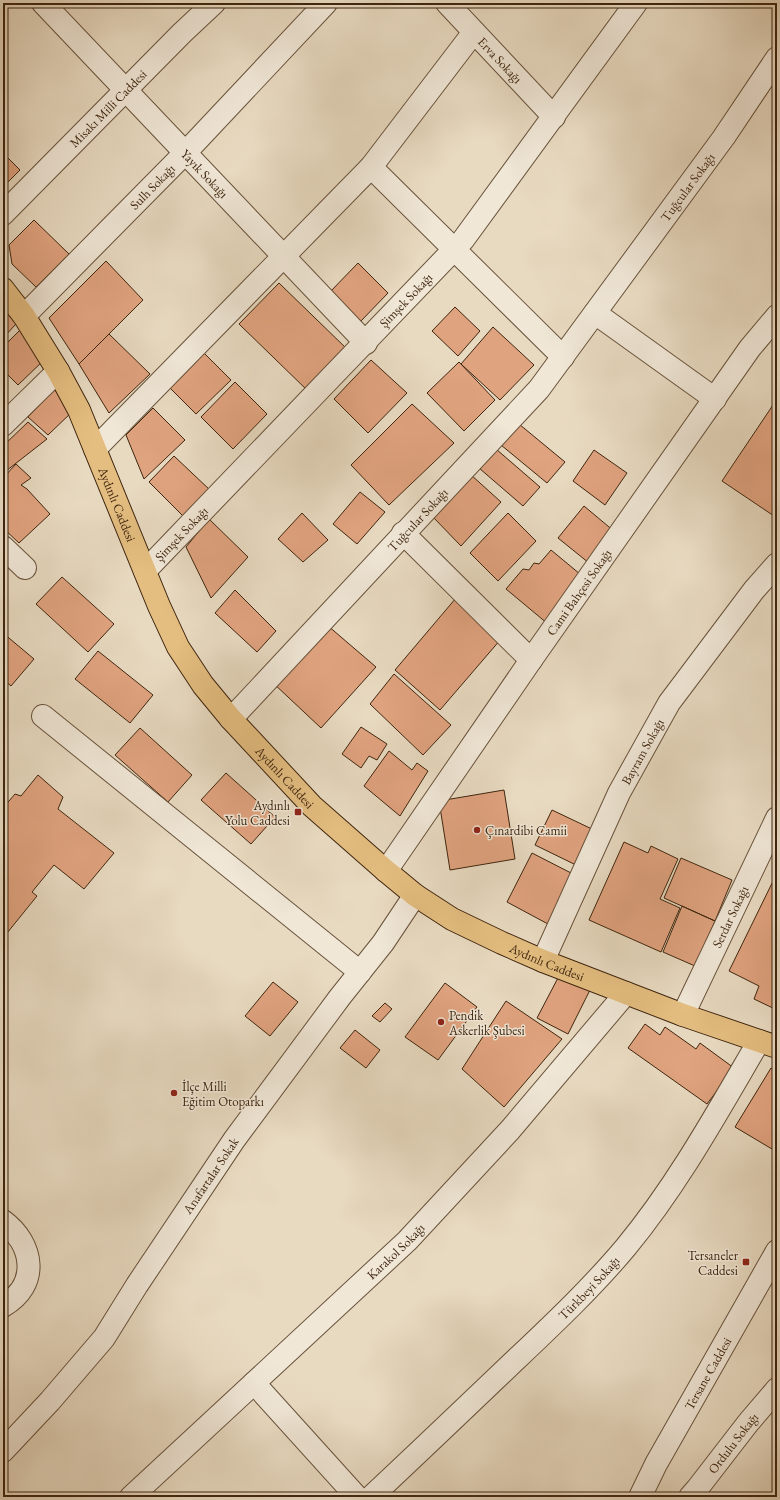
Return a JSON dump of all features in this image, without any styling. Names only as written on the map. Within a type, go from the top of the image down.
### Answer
[{"type":"main road","name":"Aydınlı Caddesi","points":[[3,289],[24,316],[58,370],[79,410],[159,606],[178,647],[203,685],[231,719],[312,806],[386,872],[415,895],[452,919],[543,961],[683,1015],[768,1044]]},
{"type":"street","name":"Yayık Sokağı","points":[[43,3],[366,343]]},
{"type":"street","name":"Misakı Milli Caddesi","points":[[3,214],[182,33],[214,3]]},
{"type":"street","name":"Sulh Sokağı","points":[[24,316],[185,153],[326,3]]},
{"type":"street","name":"Erva Sokağı","points":[[447,3],[554,117]]},
{"type":"street","name":"Şimşek Sokağı","points":[[145,571],[366,343],[463,240],[636,3]]},
{"type":"street","points":[[95,449],[370,167],[474,32]]},
{"type":"street","name":"Tuğcular Sokağı","points":[[231,719],[539,389],[724,137],[777,58]]},
{"type":"street","points":[[370,167],[563,357]]},
{"type":"street","points":[[595,313],[715,399]]},
{"type":"street","name":"Cami Bahçesi Sokağı","points":[[386,872],[531,660],[750,348],[777,316]]},
{"type":"street","points":[[3,426],[58,370]]},
{"type":"street","points":[[403,533],[531,660]]},
{"type":"street","points":[[3,547],[25,568]]},
{"type":"street","name":"Bayram Sokağı","points":[[543,961],[619,793],[669,703],[754,590],[777,564]]},
{"type":"street","points":[[43,716],[360,972]]},
{"type":"street","name":"Serdar Sokağı","points":[[683,1015],[777,818]]},
{"type":"street","name":"Anafartalar Sokak","points":[[3,1451],[50,1401],[104,1338],[137,1284],[234,1140],[340,997],[383,943],[415,895]]},
{"type":"street","name":"Karakol Sokağı","points":[[131,1497],[407,1241],[510,1130],[626,993]]},
{"type":"street","name":"Türkbeyi Sokağı","points":[[371,1497],[559,1319],[592,1285],[626,1246],[658,1205],[768,1044]]},
{"type":"street","points":[[3,1221],[17,1233],[24,1244],[28,1256],[29,1269],[26,1281],[19,1293],[10,1302],[3,1306]]},
{"type":"street","name":"Tersane Caddesi","points":[[640,1497],[656,1464],[777,1251]]},
{"type":"street","points":[[254,1383],[357,1497]]},
{"type":"street","name":"Ordulu Sokağı","points":[[698,1494],[748,1423],[777,1389]]},
{"type":"building","points":[[3,153],[20,170],[3,187]]},
{"type":"building","points":[[34,220],[69,254],[36,287],[12,264],[9,245]]},
{"type":"building","points":[[106,261],[143,300],[79,364],[49,318]]},
{"type":"building","points":[[358,263],[388,293],[360,322],[329,293]]},
{"type":"building","points":[[279,283],[348,350],[308,391],[239,324]]},
{"type":"building","points":[[3,307],[16,324],[3,338]]},
{"type":"building","points":[[455,307],[480,331],[458,356],[432,331]]},
{"type":"building","points":[[493,327],[534,365],[500,400],[461,364]]},
{"type":"building","points":[[21,329],[44,360],[18,385],[3,370],[3,347]]},
{"type":"building","points":[[109,334],[150,374],[109,413],[79,364]]},
{"type":"building","points":[[200,349],[231,380],[196,414],[165,383]]},
{"type":"building","points":[[371,360],[407,393],[368,433],[334,399]]},
{"type":"building","points":[[459,362],[495,400],[464,431],[427,393]]},
{"type":"building","points":[[235,382],[267,414],[233,449],[201,417]]},
{"type":"building","points":[[54,389],[73,411],[48,435],[28,417]]},
{"type":"building","points":[[775,402],[777,403],[777,518],[722,481]]},
{"type":"building","points":[[412,404],[454,443],[389,505],[351,465]]},
{"type":"building","points":[[153,408],[185,440],[144,479],[126,435]]},
{"type":"building","points":[[28,422],[47,439],[6,471],[3,468],[3,446]]},
{"type":"building","points":[[519,424],[565,462],[547,483],[501,445]]},
{"type":"building","points":[[496,449],[540,487],[523,506],[479,468]]},
{"type":"building","points":[[594,450],[627,473],[605,505],[573,481]]},
{"type":"building","points":[[174,456],[211,491],[185,518],[149,482]]},
{"type":"building","points":[[16,464],[31,478],[21,485],[27,489],[50,514],[19,543],[3,528],[3,478]]},
{"type":"building","points":[[470,474],[501,502],[461,546],[432,516]]},
{"type":"building","points":[[360,492],[385,512],[357,544],[333,524]]},
{"type":"building","points":[[584,506],[615,532],[589,563],[558,538]]},
{"type":"building","points":[[302,513],[328,540],[303,562],[278,539]]},
{"type":"building","points":[[508,513],[536,541],[498,581],[470,553]]},
{"type":"building","points":[[209,519],[248,557],[211,598],[186,547]]},
{"type":"building","points":[[551,550],[586,579],[548,624],[506,589],[523,569],[529,570],[534,563],[539,564]]},
{"type":"building","points":[[62,577],[114,624],[88,652],[36,604]]},
{"type":"building","points":[[235,590],[276,631],[257,652],[215,613]]},
{"type":"building","points":[[456,598],[501,639],[440,710],[395,670]]},
{"type":"building","points":[[327,625],[376,667],[321,728],[272,682]]},
{"type":"building","points":[[3,633],[34,659],[11,686],[3,679]]},
{"type":"building","points":[[98,651],[153,695],[130,723],[75,679]]},
{"type":"building","points":[[394,674],[451,725],[423,755],[370,704]]},
{"type":"building","points":[[361,727],[387,744],[377,760],[369,756],[361,768],[342,754]]},
{"type":"building","points":[[140,728],[192,775],[168,802],[115,755]]},
{"type":"building","points":[[389,751],[412,770],[417,763],[428,771],[400,816],[364,786]]},
{"type":"building","points":[[226,773],[275,817],[251,844],[201,800]]},
{"type":"building","points":[[38,775],[63,797],[58,809],[114,853],[84,889],[54,865],[32,892],[37,896],[3,938],[3,808],[15,794],[21,796]]},
{"type":"building","name":"Çınardibi Camii","points":[[504,790],[515,859],[450,870],[439,801]]},
{"type":"building","points":[[552,810],[594,830],[576,865],[535,845]]},
{"type":"building","points":[[624,842],[648,853],[651,846],[678,859],[660,899],[680,908],[661,952],[589,920]]},
{"type":"building","points":[[532,853],[573,874],[548,924],[507,902]]},
{"type":"building","points":[[681,858],[732,880],[715,921],[664,898]]},
{"type":"building","points":[[777,873],[777,1010],[754,999],[759,986],[729,971]]},
{"type":"building","points":[[682,906],[715,921],[695,966],[663,952]]},
{"type":"building","points":[[560,974],[590,990],[568,1034],[537,1018]]},
{"type":"building","points":[[273,982],[298,1002],[270,1036],[245,1016]]},
{"type":"building","name":"Pendik Askerlik Şubesi","points":[[445,983],[477,1007],[438,1060],[405,1037]]},
{"type":"building","points":[[506,1001],[562,1039],[504,1107],[462,1069]]},
{"type":"building","points":[[385,1003],[392,1009],[380,1022],[372,1016]]},
{"type":"building","points":[[645,1024],[660,1035],[665,1027],[696,1049],[700,1043],[734,1068],[707,1104],[628,1048]]},
{"type":"building","points":[[355,1030],[380,1050],[366,1068],[340,1048]]},
{"type":"building","points":[[771,1068],[777,1072],[777,1152],[735,1127]]},
{"type":"place","name":"Aydınlı Yolu Caddesi","points":[[298,812]]},
{"type":"place","name":"Çınardibi Camii","points":[[477,830]]},
{"type":"place","name":"Pendik Askerlik Şubesi","points":[[441,1022]]},
{"type":"place","name":"İlçe Milli Eğitim Otoparkı","points":[[174,1093]]},
{"type":"place","name":"Tersaneler Caddesi","points":[[746,1262]]}]
